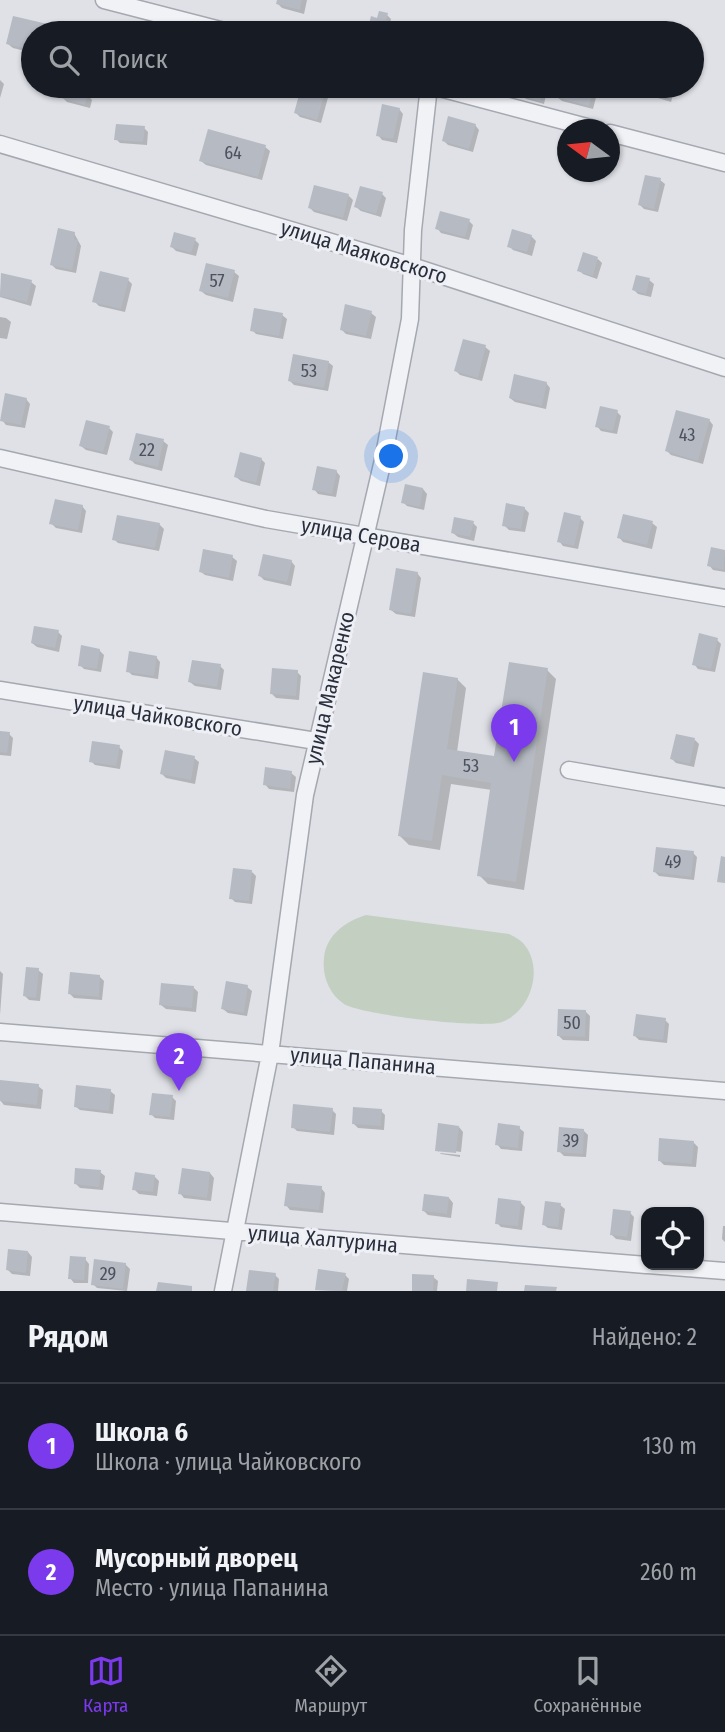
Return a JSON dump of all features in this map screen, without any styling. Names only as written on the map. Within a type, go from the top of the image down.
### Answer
[{"type":"street","points":[[104,0],[185,21]]},
{"type":"street","name":"улица Макаренко","points":[[223,1291],[270,1054],[305,795],[366,535],[410,319],[412,266],[429,98]]},
{"type":"street","points":[[476,98],[557,119]]},
{"type":"street","points":[[620,135],[725,163]]},
{"type":"street","name":"улица Маяковского","points":[[0,144],[412,266],[725,368]]},
{"type":"street","name":"улица Серова","points":[[0,458],[266,519],[725,598]]},
{"type":"street","name":"улица Чайковского","points":[[0,690],[316,741]]},
{"type":"street","points":[[569,770],[725,797]]},
{"type":"street","name":"улица Папанина","points":[[0,1032],[725,1091]]},
{"type":"street","name":"улица Халтурина","points":[[0,1212],[641,1265]]},
{"type":"street","name":"улица Халтурина","points":[[704,1269],[725,1271]]},
{"type":"green space","points":[[366,915],[509,934],[522,942],[533,963],[534,975],[528,998],[512,1016],[502,1022],[490,1024],[397,1016],[344,1004],[334,995],[325,978],[326,950],[338,930]]},
{"type":"building","points":[[277,0],[302,0],[300,10],[276,4]]},
{"type":"building","points":[[379,11],[388,13],[386,20],[390,21],[370,21],[371,16],[377,18]]},
{"type":"building","points":[[13,16],[35,21],[21,21],[21,47],[6,44]]},
{"type":"building","points":[[61,98],[87,98],[85,105]]},
{"type":"building","points":[[298,98],[323,98],[317,120],[294,113]]},
{"type":"building","points":[[559,98],[591,98],[589,106]]},
{"type":"building","points":[[382,104],[400,108],[393,139],[376,136]]},
{"type":"building","points":[[448,116],[476,124],[469,149],[442,141]]},
{"type":"building","points":[[116,124],[145,126],[143,142],[114,140]]},
{"type":"building","points":[[208,129],[266,145],[258,177],[199,161]]},
{"type":"building","points":[[645,175],[661,178],[654,209],[638,205]]},
{"type":"building","points":[[314,185],[349,194],[343,218],[308,208]]},
{"type":"building","points":[[360,186],[383,192],[376,214],[354,207]]},
{"type":"building","points":[[440,211],[470,219],[465,237],[435,229]]},
{"type":"building","points":[[58,228],[75,232],[74,239],[78,240],[72,270],[50,265]]},
{"type":"building","points":[[512,229],[532,235],[527,252],[507,247]]},
{"type":"building","points":[[174,232],[196,238],[191,253],[170,247]]},
{"type":"building","points":[[583,252],[598,257],[593,276],[577,271]]},
{"type":"building","points":[[206,263],[235,270],[228,298],[199,291]]},
{"type":"building","points":[[100,271],[129,278],[121,309],[92,302]]},
{"type":"building","points":[[1,273],[32,280],[27,302],[0,296]]},
{"type":"building","points":[[636,275],[650,278],[646,294],[632,290]]},
{"type":"building","points":[[345,304],[372,311],[366,336],[340,330]]},
{"type":"building","points":[[254,308],[283,313],[279,336],[250,331]]},
{"type":"building","points":[[463,339],[486,345],[478,378],[454,371]]},
{"type":"building","points":[[293,354],[329,361],[324,388],[288,381]]},
{"type":"building","points":[[514,374],[547,382],[542,406],[509,398]]},
{"type":"building","points":[[5,393],[27,398],[21,425],[0,421]]},
{"type":"building","points":[[600,406],[618,410],[613,431],[595,427]]},
{"type":"building","points":[[676,410],[710,419],[698,461],[665,451]]},
{"type":"building","points":[[86,420],[110,426],[103,452],[79,446]]},
{"type":"building","points":[[136,433],[164,439],[158,467],[129,460]]},
{"type":"building","points":[[240,452],[262,458],[256,483],[234,477]]},
{"type":"building","points":[[317,466],[337,470],[332,494],[312,490]]},
{"type":"building","points":[[405,484],[423,488],[420,507],[401,503]]},
{"type":"building","points":[[55,499],[83,505],[78,530],[49,524]]},
{"type":"building","points":[[506,503],[525,507],[521,529],[502,526]]},
{"type":"building","points":[[564,512],[581,516],[574,546],[557,542]]},
{"type":"building","points":[[623,514],[653,521],[647,545],[617,538]]},
{"type":"building","points":[[117,515],[160,523],[155,548],[112,540]]},
{"type":"building","points":[[454,517],[474,521],[470,537],[451,533]]},
{"type":"building","points":[[711,547],[725,550],[724,570],[707,566]]},
{"type":"building","points":[[203,549],[233,555],[229,578],[199,572]]},
{"type":"building","points":[[263,554],[292,560],[287,582],[258,576]]},
{"type":"building","points":[[396,568],[418,572],[411,614],[389,610]]},
{"type":"building","points":[[34,626],[59,630],[55,648],[31,643]]},
{"type":"building","points":[[699,633],[718,638],[711,669],[692,665]]},
{"type":"building","points":[[81,645],[100,649],[97,669],[78,666]]},
{"type":"building","points":[[129,651],[157,656],[154,676],[126,672]]},
{"type":"building","points":[[192,660],[221,664],[217,687],[188,682]]},
{"type":"building","points":[[509,662],[548,668],[516,882],[477,876],[491,783],[442,775],[432,841],[398,836],[423,672],[458,678],[447,749],[494,756]]},
{"type":"building","points":[[272,668],[298,670],[296,696],[270,694]]},
{"type":"building","points":[[0,731],[10,732],[7,753],[0,752]]},
{"type":"building","points":[[676,734],[695,738],[690,764],[670,759]]},
{"type":"building","points":[[92,741],[120,745],[116,766],[89,762]]},
{"type":"building","points":[[165,750],[195,756],[191,780],[160,774]]},
{"type":"building","points":[[265,767],[292,771],[290,789],[263,785]]},
{"type":"building","points":[[656,847],[694,851],[691,877],[653,872]]},
{"type":"building","points":[[721,856],[725,857],[725,883],[717,882]]},
{"type":"building","points":[[233,868],[252,870],[249,901],[229,899]]},
{"type":"building","points":[[26,967],[39,968],[36,998],[23,996]]},
{"type":"building","points":[[70,972],[100,975],[99,997],[68,994]]},
{"type":"building","points":[[226,981],[248,985],[244,1013],[221,1009]]},
{"type":"building","points":[[161,983],[194,986],[192,1008],[159,1005]]},
{"type":"building","points":[[558,1009],[586,1010],[585,1037],[557,1036]]},
{"type":"building","points":[[636,1014],[666,1018],[663,1040],[633,1036]]},
{"type":"building","points":[[0,1080],[39,1084],[37,1105],[0,1101]]},
{"type":"building","points":[[76,1085],[111,1089],[109,1111],[74,1107]]},
{"type":"building","points":[[152,1093],[173,1095],[170,1117],[149,1115]]},
{"type":"building","points":[[293,1104],[333,1108],[330,1132],[291,1128]]},
{"type":"building","points":[[353,1107],[382,1109],[381,1126],[352,1124]]},
{"type":"building","points":[[438,1123],[459,1126],[456,1153],[435,1151]]},
{"type":"building","points":[[498,1123],[520,1126],[518,1148],[495,1145]]},
{"type":"building","points":[[559,1127],[584,1129],[583,1154],[557,1152]]},
{"type":"building","points":[[659,1138],[694,1141],[692,1164],[658,1161]]},
{"type":"building","points":[[75,1168],[101,1170],[99,1187],[74,1184]]},
{"type":"building","points":[[182,1168],[210,1172],[207,1198],[178,1194]]},
{"type":"building","points":[[135,1172],[155,1175],[153,1192],[132,1190]]},
{"type":"building","points":[[287,1183],[322,1186],[319,1210],[284,1206]]},
{"type":"building","points":[[424,1194],[449,1197],[447,1214],[422,1211]]},
{"type":"building","points":[[498,1198],[521,1201],[518,1226],[495,1224]]},
{"type":"building","points":[[545,1201],[561,1203],[558,1227],[542,1225]]},
{"type":"building","points":[[613,1209],[631,1211],[627,1237],[610,1235]]},
{"type":"building","points":[[8,1249],[28,1251],[26,1273],[6,1270]]},
{"type":"building","points":[[70,1256],[86,1257],[84,1280],[68,1279]]},
{"type":"building","points":[[94,1259],[126,1263],[123,1289],[91,1285]]},
{"type":"building","points":[[318,1269],[346,1273],[342,1291],[315,1290]]},
{"type":"building","points":[[249,1270],[276,1273],[273,1291],[246,1291]]},
{"type":"building","points":[[412,1274],[434,1275],[433,1291],[412,1291]]},
{"type":"building","points":[[467,1279],[498,1282],[497,1291],[466,1291]]},
{"type":"building","points":[[158,1282],[192,1286],[192,1291],[156,1291]]},
{"type":"building","points":[[525,1285],[557,1287],[556,1291],[524,1291]]},
{"type":"place","name":"Школа 6","points":[[514,762]]},
{"type":"place","name":"Мусорный дворец","points":[[179,1091]]}]
